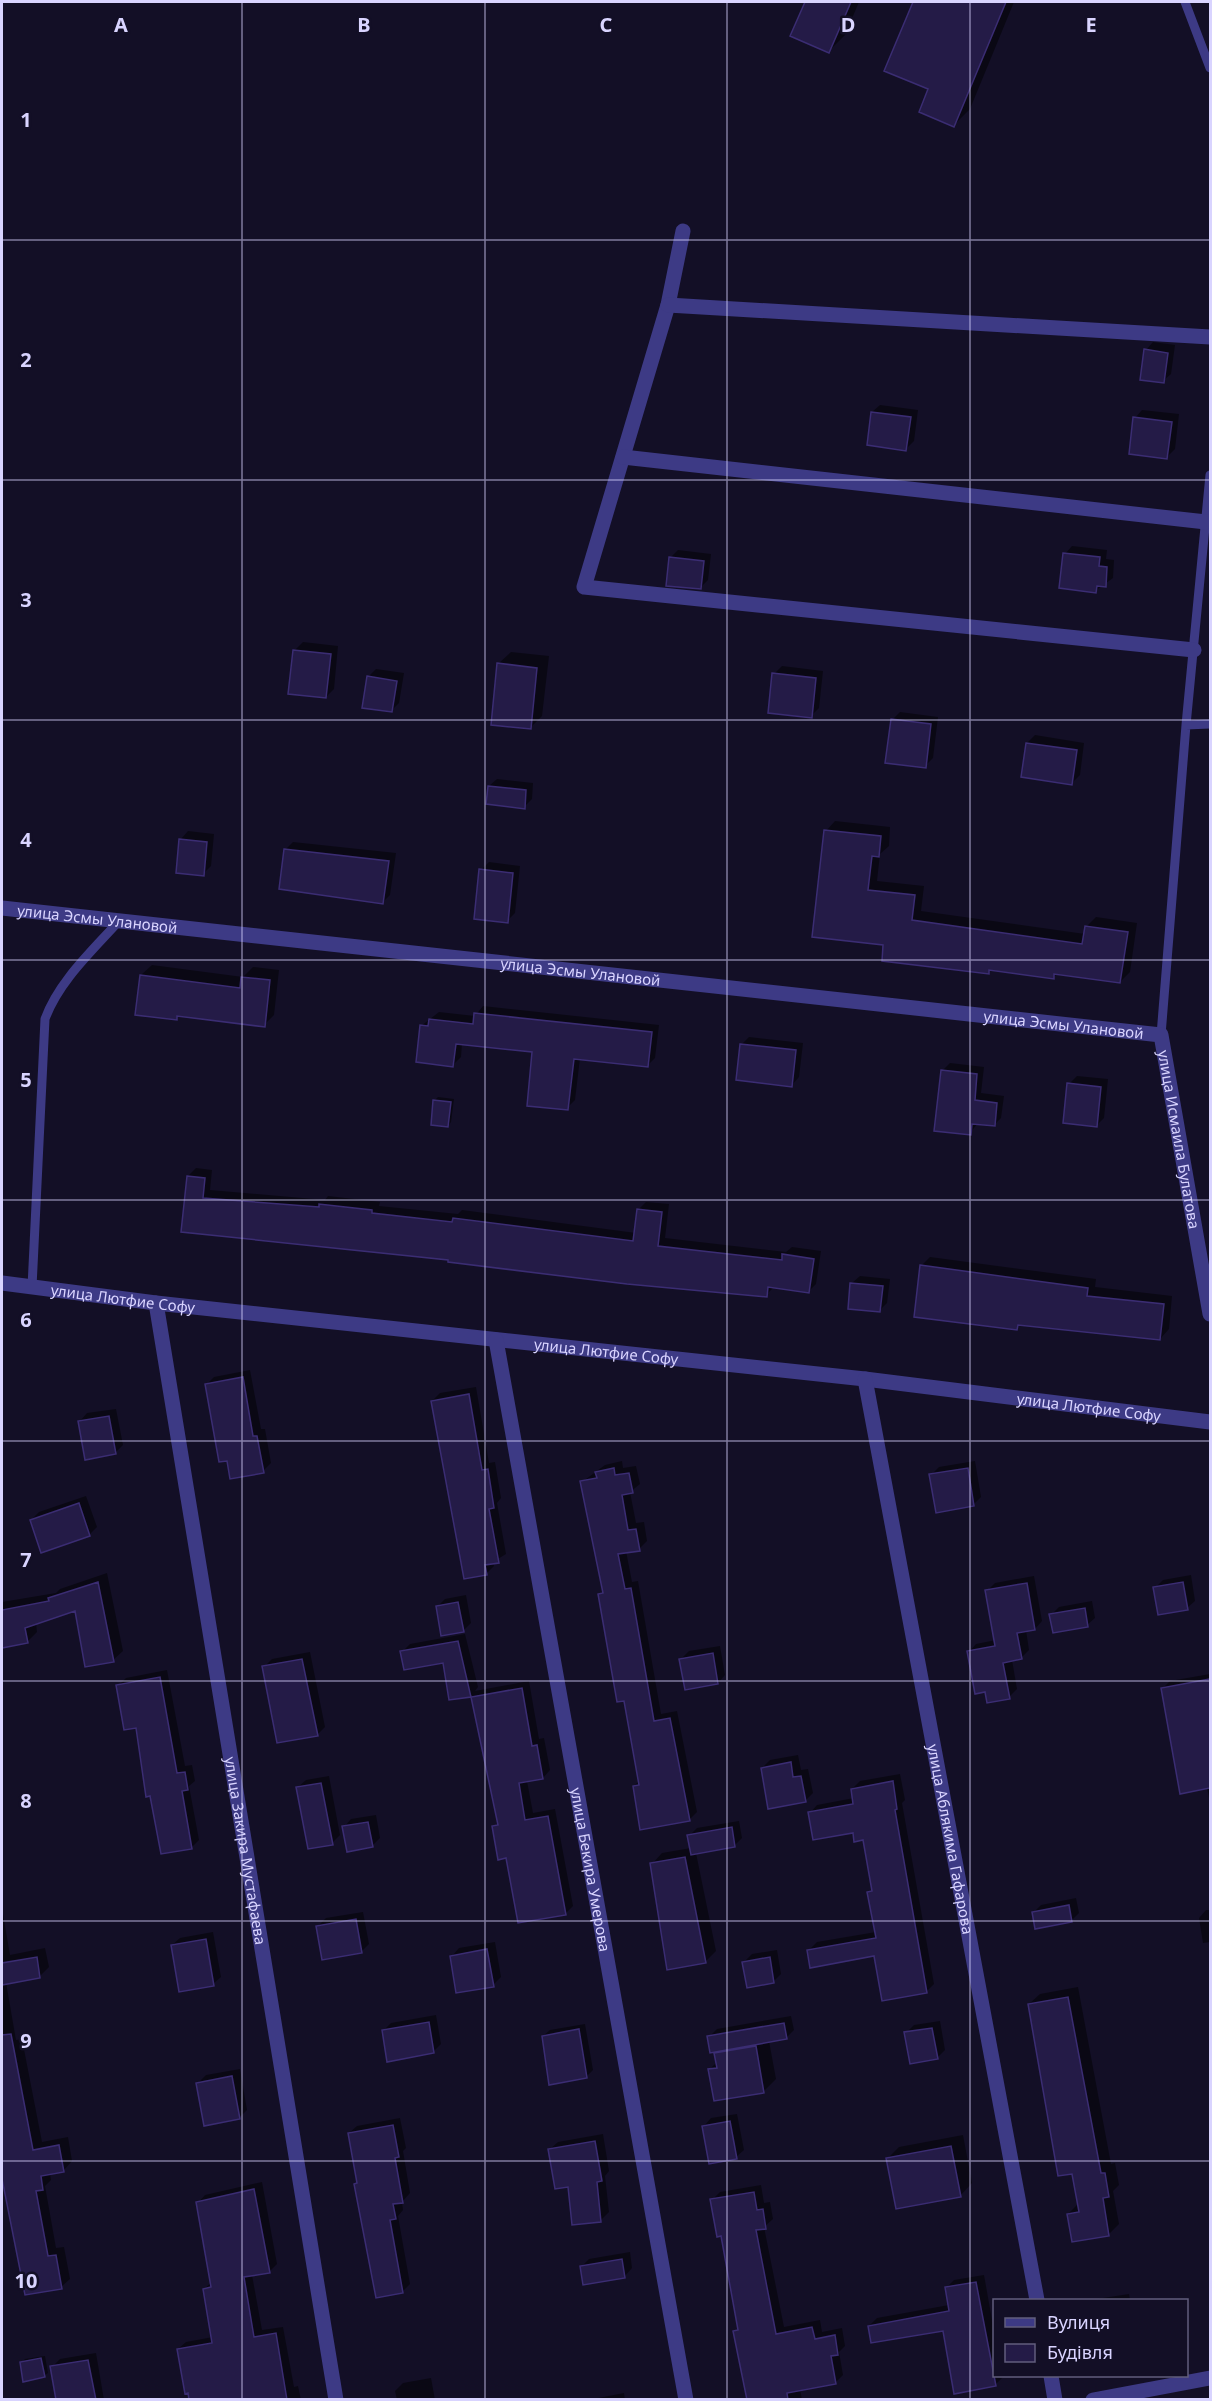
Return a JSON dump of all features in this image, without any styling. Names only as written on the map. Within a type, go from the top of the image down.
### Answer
[{"type":"street","points":[[683,231],[668,304],[584,587],[1194,650]]},
{"type":"street","points":[[668,304],[1210,337]]},
{"type":"street","points":[[623,457],[1206,522]]},
{"type":"street","name":"улица Эсмы Улановой","points":[[2,908],[1161,1035]]},
{"type":"street","name":"улица Исмаила Булатова","points":[[1161,1035],[1210,1314]]},
{"type":"street","name":"улица Лютфие Софу","points":[[2,1283],[156,1303],[865,1379],[1210,1422]]},
{"type":"street","name":"улица Закира Мустафаева","points":[[156,1303],[336,2400]]},
{"type":"street","name":"улица Бекира Умерова","points":[[496,1340],[686,2400]]},
{"type":"street","name":"улица Аблякима Гафарова","points":[[865,1379],[1037,2299]]},
{"type":"street","points":[[1051,2377],[1055,2400]]},
{"type":"street","points":[[1093,2400],[1210,2378]]},
{"type":"lane","points":[[1185,2],[1210,68]]},
{"type":"lane","points":[[1161,1035],[1186,725],[1210,475]]},
{"type":"lane","points":[[1186,725],[1210,724]]},
{"type":"lane","points":[[32,1287],[45,1019],[51,1002],[63,985],[119,921]]},
{"type":"building","points":[[805,2],[851,2],[829,53],[790,36]]},
{"type":"building","points":[[913,2],[1006,2],[954,127],[919,112],[928,89],[884,71]]},
{"type":"building","points":[[1144,349],[1168,353],[1164,383],[1140,380]]},
{"type":"building","points":[[871,412],[911,417],[906,451],[867,445]]},
{"type":"building","points":[[1133,417],[1172,422],[1167,459],[1129,454]]},
{"type":"building","points":[[1063,553],[1100,557],[1099,566],[1107,567],[1106,587],[1097,586],[1096,593],[1059,588]]},
{"type":"building","points":[[669,557],[704,561],[701,589],[666,586]]},
{"type":"building","points":[[293,650],[331,654],[326,698],[288,694]]},
{"type":"building","points":[[497,663],[537,668],[531,729],[491,725]]},
{"type":"building","points":[[772,673],[816,678],[812,718],[768,713]]},
{"type":"building","points":[[367,676],[397,681],[392,712],[362,708]]},
{"type":"building","points":[[891,719],[931,724],[926,768],[885,763]]},
{"type":"building","points":[[1026,743],[1077,750],[1072,785],[1021,777]]},
{"type":"building","points":[[488,786],[526,790],[525,809],[486,804]]},
{"type":"building","points":[[824,830],[881,836],[879,857],[872,856],[868,890],[915,895],[912,920],[1082,944],[1085,926],[1128,932],[1120,983],[1054,974],[1054,979],[989,970],[989,974],[882,961],[883,945],[812,937]]},
{"type":"building","points":[[179,839],[207,842],[204,876],[176,873]]},
{"type":"building","points":[[284,849],[389,861],[383,904],[279,889]]},
{"type":"building","points":[[479,869],[513,873],[508,923],[474,919]]},
{"type":"building","points":[[140,975],[240,988],[241,977],[270,980],[265,1027],[177,1016],[177,1020],[135,1015]]},
{"type":"building","points":[[474,1013],[652,1032],[648,1067],[574,1059],[568,1110],[527,1106],[532,1052],[456,1044],[453,1067],[416,1062],[420,1025],[428,1026],[429,1019],[473,1024]]},
{"type":"building","points":[[740,1044],[796,1050],[792,1087],[736,1080]]},
{"type":"building","points":[[941,1070],[977,1074],[975,1100],[997,1103],[995,1126],[972,1124],[971,1135],[934,1131]]},
{"type":"building","points":[[1067,1083],[1101,1087],[1097,1127],[1063,1123]]},
{"type":"building","points":[[433,1100],[451,1102],[448,1127],[431,1125]]},
{"type":"building","points":[[187,1176],[205,1178],[203,1198],[319,1207],[319,1204],[372,1210],[372,1213],[452,1222],[453,1218],[633,1241],[637,1209],[662,1212],[658,1246],[782,1260],[782,1254],[814,1259],[809,1293],[768,1287],[767,1297],[627,1284],[448,1262],[448,1260],[181,1232]]},
{"type":"building","points":[[920,1265],[1088,1288],[1087,1296],[1164,1304],[1160,1340],[1018,1325],[1017,1330],[914,1317]]},
{"type":"building","points":[[850,1283],[883,1286],[880,1312],[848,1309]]},
{"type":"building","points":[[243,1377],[253,1436],[257,1436],[264,1473],[230,1479],[227,1461],[219,1462],[205,1384]]},
{"type":"building","points":[[469,1394],[482,1470],[488,1469],[494,1508],[489,1509],[499,1563],[485,1565],[487,1575],[464,1579],[431,1401]]},
{"type":"building","points":[[109,1416],[116,1454],[85,1460],[78,1421]]},
{"type":"building","points":[[614,1468],[615,1475],[629,1473],[633,1493],[622,1495],[628,1530],[636,1529],[640,1551],[618,1554],[625,1589],[631,1588],[654,1721],[670,1718],[690,1821],[640,1830],[633,1786],[639,1785],[624,1701],[617,1702],[598,1594],[603,1593],[580,1481],[597,1478],[595,1472]]},
{"type":"building","points":[[968,1468],[974,1506],[936,1513],[929,1474]]},
{"type":"building","points":[[79,1503],[90,1536],[41,1553],[30,1520]]},
{"type":"building","points":[[98,1582],[114,1662],[85,1667],[75,1611],[25,1628],[28,1643],[2,1648],[2,1610],[49,1601],[48,1598]]},
{"type":"building","points":[[1183,1582],[1188,1610],[1158,1615],[1153,1587]]},
{"type":"building","points":[[1027,1583],[1035,1630],[1017,1633],[1022,1659],[1003,1663],[1010,1699],[987,1703],[985,1692],[975,1694],[967,1651],[995,1646],[985,1590]]},
{"type":"building","points":[[458,1602],[464,1632],[441,1636],[436,1606]]},
{"type":"building","points":[[1085,1608],[1088,1627],[1053,1633],[1049,1614]]},
{"type":"building","points":[[458,1641],[471,1697],[449,1700],[443,1663],[404,1670],[400,1651]]},
{"type":"building","points":[[713,1653],[718,1684],[685,1690],[679,1659]]},
{"type":"building","points":[[302,1659],[318,1736],[277,1743],[262,1666]]},
{"type":"building","points":[[160,1677],[177,1773],[185,1772],[188,1790],[182,1791],[192,1849],[161,1854],[150,1796],[146,1797],[136,1728],[124,1730],[116,1685]]},
{"type":"building","points":[[1210,1679],[1210,1788],[1180,1794],[1161,1688]]},
{"type":"building","points":[[522,1688],[532,1746],[537,1745],[543,1779],[519,1783],[525,1820],[548,1816],[566,1915],[518,1923],[506,1858],[498,1860],[492,1826],[498,1825],[471,1697]]},
{"type":"building","points":[[791,1762],[793,1777],[801,1776],[806,1802],[768,1809],[761,1768]]},
{"type":"building","points":[[893,1781],[897,1809],[895,1810],[927,1993],[882,2001],[874,1956],[810,1968],[807,1950],[876,1938],[867,1892],[872,1891],[863,1840],[854,1842],[853,1833],[813,1840],[808,1812],[853,1804],[851,1789]]},
{"type":"building","points":[[321,1783],[333,1845],[308,1849],[296,1787]]},
{"type":"building","points":[[368,1822],[373,1847],[347,1852],[342,1826]]},
{"type":"building","points":[[732,1827],[735,1847],[691,1855],[687,1835]]},
{"type":"building","points":[[685,1857],[706,1963],[667,1970],[650,1863]]},
{"type":"building","points":[[1069,1905],[1072,1922],[1035,1929],[1032,1912]]},
{"type":"building","points":[[356,1919],[362,1953],[322,1960],[316,1926]]},
{"type":"building","points":[[206,1939],[214,1986],[179,1992],[171,1945]]},
{"type":"building","points":[[487,1949],[494,1987],[456,1993],[450,1956]]},
{"type":"building","points":[[37,1957],[40,1978],[2,1985],[2,1963]]},
{"type":"building","points":[[770,1957],[774,1983],[747,1988],[742,1962]]},
{"type":"building","points":[[1068,1997],[1101,2173],[1105,2173],[1109,2197],[1103,2198],[1109,2236],[1072,2242],[1067,2214],[1079,2212],[1072,2174],[1058,2176],[1028,2004]]},
{"type":"building","points":[[429,2022],[434,2053],[387,2062],[382,2030]]},
{"type":"building","points":[[784,2023],[787,2039],[710,2053],[707,2036]]},
{"type":"building","points":[[932,2028],[938,2059],[910,2064],[904,2032]]},
{"type":"building","points":[[579,2029],[587,2078],[549,2085],[542,2036]]},
{"type":"building","points":[[11,2034],[33,2150],[59,2145],[64,2172],[41,2176],[43,2190],[36,2191],[48,2256],[56,2255],[62,2289],[25,2295],[2,2179],[2,2035]]},
{"type":"building","points":[[756,2046],[764,2093],[714,2101],[708,2069],[717,2068],[714,2053]]},
{"type":"building","points":[[232,2076],[240,2119],[204,2126],[196,2083]]},
{"type":"building","points":[[730,2121],[737,2159],[709,2164],[702,2126]]},
{"type":"building","points":[[393,2125],[399,2157],[395,2158],[403,2203],[393,2204],[396,2219],[390,2220],[403,2293],[376,2298],[354,2184],[357,2183],[348,2133]]},
{"type":"building","points":[[595,2141],[602,2181],[597,2182],[601,2222],[572,2225],[568,2187],[555,2189],[548,2149]]},
{"type":"building","points":[[951,2146],[961,2197],[896,2209],[886,2158]]},
{"type":"building","points":[[254,2189],[270,2273],[244,2277],[254,2337],[276,2333],[287,2400],[189,2400],[188,2393],[185,2394],[177,2349],[212,2343],[203,2289],[211,2287],[196,2202]]},
{"type":"building","points":[[754,2192],[757,2210],[763,2209],[766,2229],[756,2230],[776,2334],[812,2327],[815,2339],[835,2335],[838,2355],[831,2356],[836,2384],[787,2393],[788,2400],[747,2400],[733,2331],[738,2330],[721,2236],[717,2237],[710,2199]]},
{"type":"building","points":[[622,2259],[625,2278],[583,2285],[580,2266]]},
{"type":"building","points":[[976,2282],[996,2386],[954,2394],[943,2331],[871,2343],[868,2326],[949,2311],[945,2287]]},
{"type":"building","points":[[41,2358],[45,2377],[23,2382],[20,2362]]},
{"type":"building","points":[[88,2360],[96,2400],[56,2400],[50,2366]]}]
